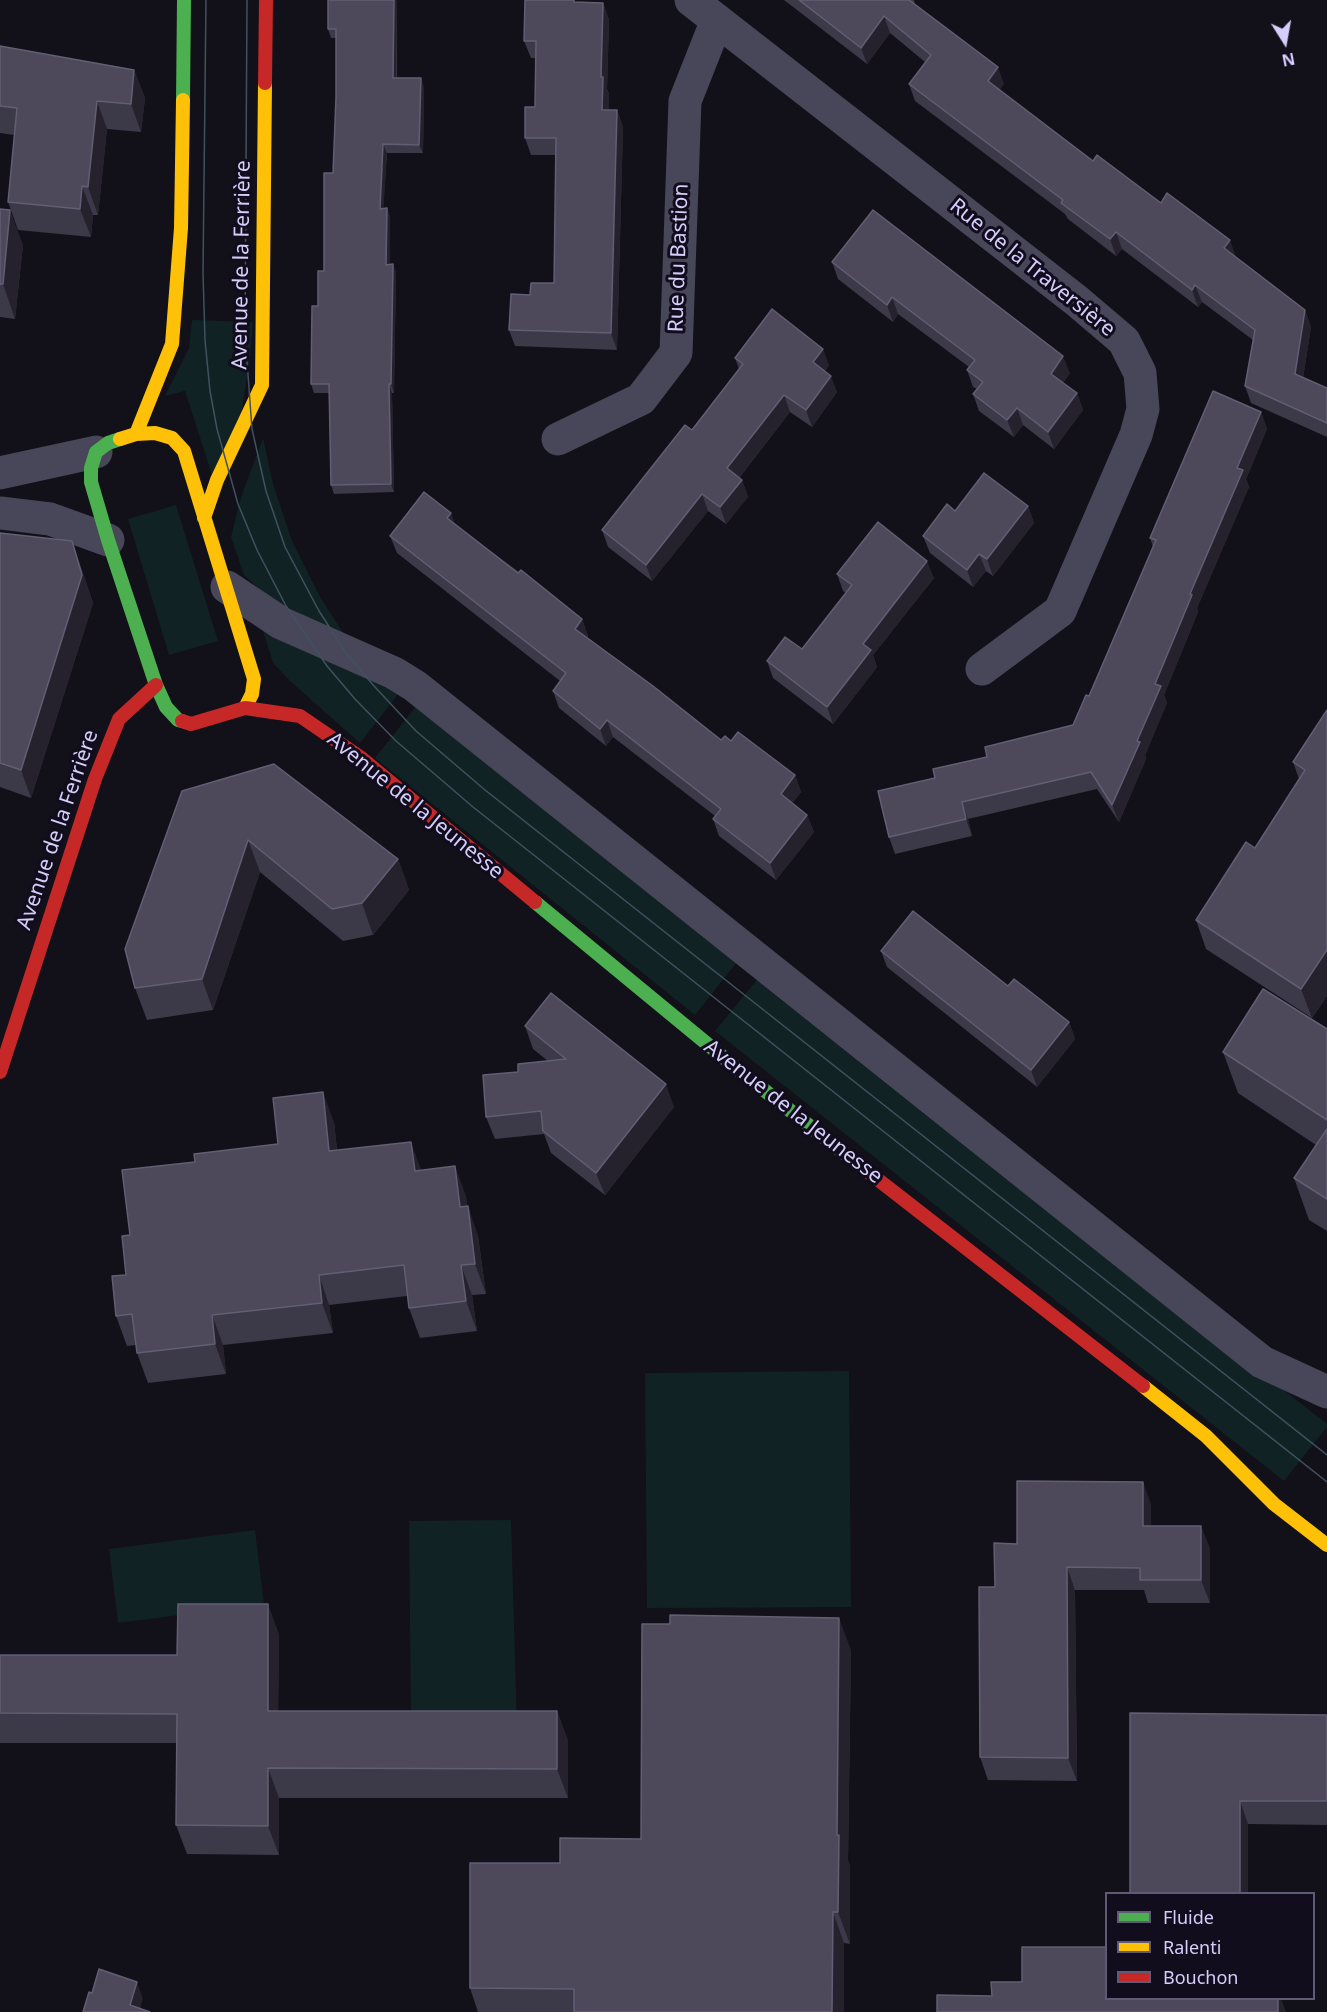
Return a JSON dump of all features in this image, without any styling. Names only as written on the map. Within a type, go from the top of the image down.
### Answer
[{"type":"street","points":[[136,434],[172,344],[181,228],[184,0]]},
{"type":"street","name":"Avenue de la Ferrière","points":[[204,518],[217,480],[262,385],[266,0]]},
{"type":"street","name":"Rue de la Traversière","points":[[691,0],[1085,308],[1124,341],[1140,373],[1143,409],[1136,435],[1060,611],[982,669]]},
{"type":"street","name":"Rue du Bastion","points":[[558,439],[642,399],[676,353],[684,101],[717,20]]},
{"type":"street","points":[[0,472],[96,452],[108,443],[136,434],[155,433],[172,438],[184,451],[254,679],[252,694],[245,708],[191,724],[178,720],[166,707],[156,685],[91,482],[91,468],[96,452]]},
{"type":"street","points":[[0,513],[50,519],[108,540]]},
{"type":"street","points":[[227,587],[281,623],[394,673],[414,686],[1262,1362],[1327,1392]]},
{"type":"street","name":"Avenue de la Ferrière","points":[[0,1072],[8,1021],[119,718],[156,685]]},
{"type":"street","name":"Avenue de la Jeunesse","points":[[245,708],[300,716],[360,757],[740,1071],[1206,1436],[1274,1504],[1327,1545]]},
{"type":"shaded area","points":[[192,320],[253,322],[242,410],[212,475],[185,391],[165,396],[189,348]]},
{"type":"shaded area","points":[[263,438],[273,484],[292,541],[320,597],[344,634],[319,626],[267,596],[244,575],[231,537],[241,497]]},
{"type":"shaded area","points":[[176,505],[218,641],[169,655],[128,519]]},
{"type":"shaded area","points":[[263,631],[380,681],[399,693],[360,743],[273,663]]},
{"type":"shaded area","points":[[417,705],[737,962],[695,1015],[375,758]]},
{"type":"shaded area","points":[[760,976],[1327,1424],[1327,1427],[1284,1481],[715,1031]]},
{"type":"shaded area","points":[[849,1371],[851,1607],[647,1608],[645,1373]]},
{"type":"shaded area","points":[[511,1520],[517,1727],[411,1726],[409,1521]]},
{"type":"shaded area","points":[[255,1530],[264,1604],[118,1623],[109,1549]]},
{"type":"building","points":[[328,0],[394,0],[393,78],[421,78],[419,145],[383,144],[380,209],[387,208],[386,265],[393,264],[391,384],[389,384],[391,484],[331,485],[329,384],[311,384],[312,306],[318,306],[318,271],[324,271],[324,173],[333,173],[336,29],[328,29]]},
{"type":"building","points":[[525,0],[574,0],[574,2],[603,3],[602,110],[617,110],[611,333],[509,330],[511,294],[530,295],[531,283],[554,283],[556,138],[525,138],[525,107],[535,107],[536,41],[524,41]]},
{"type":"building","points":[[799,0],[909,0],[998,67],[988,81],[1093,161],[1097,155],[1161,203],[1167,193],[1230,240],[1224,248],[1305,310],[1295,374],[1327,388],[1327,423],[1245,386],[1255,330],[1195,285],[1192,290],[1116,232],[1110,239],[1061,203],[1063,200],[909,84],[931,55],[884,16],[861,48]]},
{"type":"building","points":[[0,46],[134,70],[131,104],[97,101],[88,187],[82,186],[80,209],[8,202],[17,108],[0,106]]},
{"type":"building","points":[[0,209],[10,210],[3,284],[0,284]]},
{"type":"building","points":[[873,210],[1063,356],[1051,374],[1077,393],[1048,432],[1017,408],[1007,420],[973,394],[983,382],[967,370],[975,360],[892,297],[887,305],[832,262]]},
{"type":"building","points":[[772,309],[823,349],[813,362],[831,376],[806,410],[784,395],[727,468],[742,480],[720,507],[702,494],[646,565],[602,530],[685,425],[692,430],[743,364],[735,358]]},
{"type":"building","points":[[1213,391],[1261,412],[1237,468],[1243,470],[1190,594],[1192,595],[1155,684],[1161,686],[1137,741],[1140,742],[1112,805],[1091,772],[962,802],[966,819],[889,837],[878,791],[935,778],[933,769],[987,757],[985,747],[1073,725],[1086,695],[1089,696],[1156,540],[1150,538]]},
{"type":"building","points":[[984,473],[1028,506],[987,559],[979,554],[967,570],[923,536],[947,504],[955,511]]},
{"type":"building","points":[[424,492],[451,513],[447,518],[518,573],[521,570],[582,619],[575,629],[653,686],[721,740],[725,736],[731,741],[738,732],[795,775],[781,794],[807,815],[770,863],[713,819],[721,809],[607,720],[600,729],[553,691],[566,673],[390,536]]},
{"type":"building","points":[[878,522],[927,561],[863,644],[871,650],[827,707],[767,661],[785,637],[802,649],[852,585],[837,574]]},
{"type":"building","points":[[0,533],[72,541],[82,575],[21,770],[0,763]]},
{"type":"building","points":[[1327,710],[1327,950],[1301,989],[1196,920],[1246,842],[1255,848],[1305,770],[1293,762]]},
{"type":"building","points":[[274,764],[398,859],[362,903],[332,909],[248,840],[202,979],[135,988],[125,949],[182,791]]},
{"type":"building","points":[[913,911],[1008,986],[1014,979],[1069,1022],[1031,1070],[881,951]]},
{"type":"building","points":[[1263,989],[1327,1029],[1327,1120],[1223,1052]]},
{"type":"building","points":[[551,993],[666,1084],[596,1173],[543,1131],[541,1111],[486,1117],[483,1075],[518,1072],[518,1064],[566,1059],[525,1026]]},
{"type":"building","points":[[323,1092],[329,1151],[411,1142],[415,1171],[455,1166],[460,1207],[468,1206],[475,1264],[461,1265],[466,1301],[409,1308],[404,1265],[319,1275],[322,1303],[212,1315],[215,1344],[137,1353],[132,1314],[116,1316],[112,1276],[126,1275],[122,1236],[130,1235],[122,1170],[195,1162],[194,1154],[278,1144],[273,1098]]},
{"type":"building","points":[[1327,1129],[1327,1199],[1294,1178]]},
{"type":"building","points":[[1017,1481],[1143,1482],[1143,1526],[1201,1526],[1201,1580],[1140,1580],[1140,1568],[1067,1567],[1068,1758],[980,1757],[979,1587],[995,1587],[994,1543],[1017,1544]]},
{"type":"building","points":[[178,1604],[268,1604],[268,1711],[557,1711],[557,1769],[268,1768],[268,1826],[176,1825],[177,1714],[0,1713],[0,1655],[177,1655]]},
{"type":"building","points":[[670,1615],[839,1618],[838,1912],[833,1912],[832,2012],[574,2012],[574,1989],[470,1988],[470,1863],[560,1863],[560,1838],[641,1839],[642,1624],[670,1624]]},
{"type":"building","points":[[1130,1713],[1327,1715],[1327,1801],[1240,1801],[1240,1892],[1130,1892]]},
{"type":"building","points":[[1022,1947],[1105,1947],[1105,2000],[1278,2000],[1278,2012],[937,2012],[937,1995],[992,1996],[991,1982],[1022,1982]]},
{"type":"building","points":[[99,1969],[137,1982],[130,2005],[150,2012],[83,2012],[89,1992],[92,1993]]},
{"type":"tram line","points":[[206,0],[203,273],[205,340],[210,391],[217,429],[238,504],[257,550],[286,606],[327,666],[396,741],[473,807],[1327,1482]]},
{"type":"tram line","points":[[247,0],[245,334],[252,429],[266,491],[285,547],[319,611],[346,653],[416,731],[485,790],[1327,1455]]},
{"type":"traffic: fast","points":[[183,100],[184,0]]},
{"type":"traffic: fast","points":[[120,439],[108,443],[96,452],[91,468],[91,482],[156,685],[166,707],[178,720],[182,721]]},
{"type":"traffic: fast","points":[[535,902],[840,1150]]},
{"type":"traffic: slow","points":[[204,518],[217,480],[262,385],[265,83]]},
{"type":"traffic: slow","points":[[136,434],[172,344],[181,228],[183,100]]},
{"type":"traffic: slow","points":[[120,439],[136,434],[155,433],[172,438],[184,451],[254,679],[252,694],[245,708]]},
{"type":"traffic: slow","points":[[1143,1386],[1206,1436],[1274,1504],[1327,1545]]},
{"type":"traffic: jam","points":[[265,83],[266,0]]},
{"type":"traffic: jam","points":[[0,1072],[95,779],[119,719],[156,685]]},
{"type":"traffic: jam","points":[[182,721],[191,724],[245,708],[300,716],[360,757],[535,902]]},
{"type":"traffic: jam","points":[[840,1150],[1143,1386]]}]
